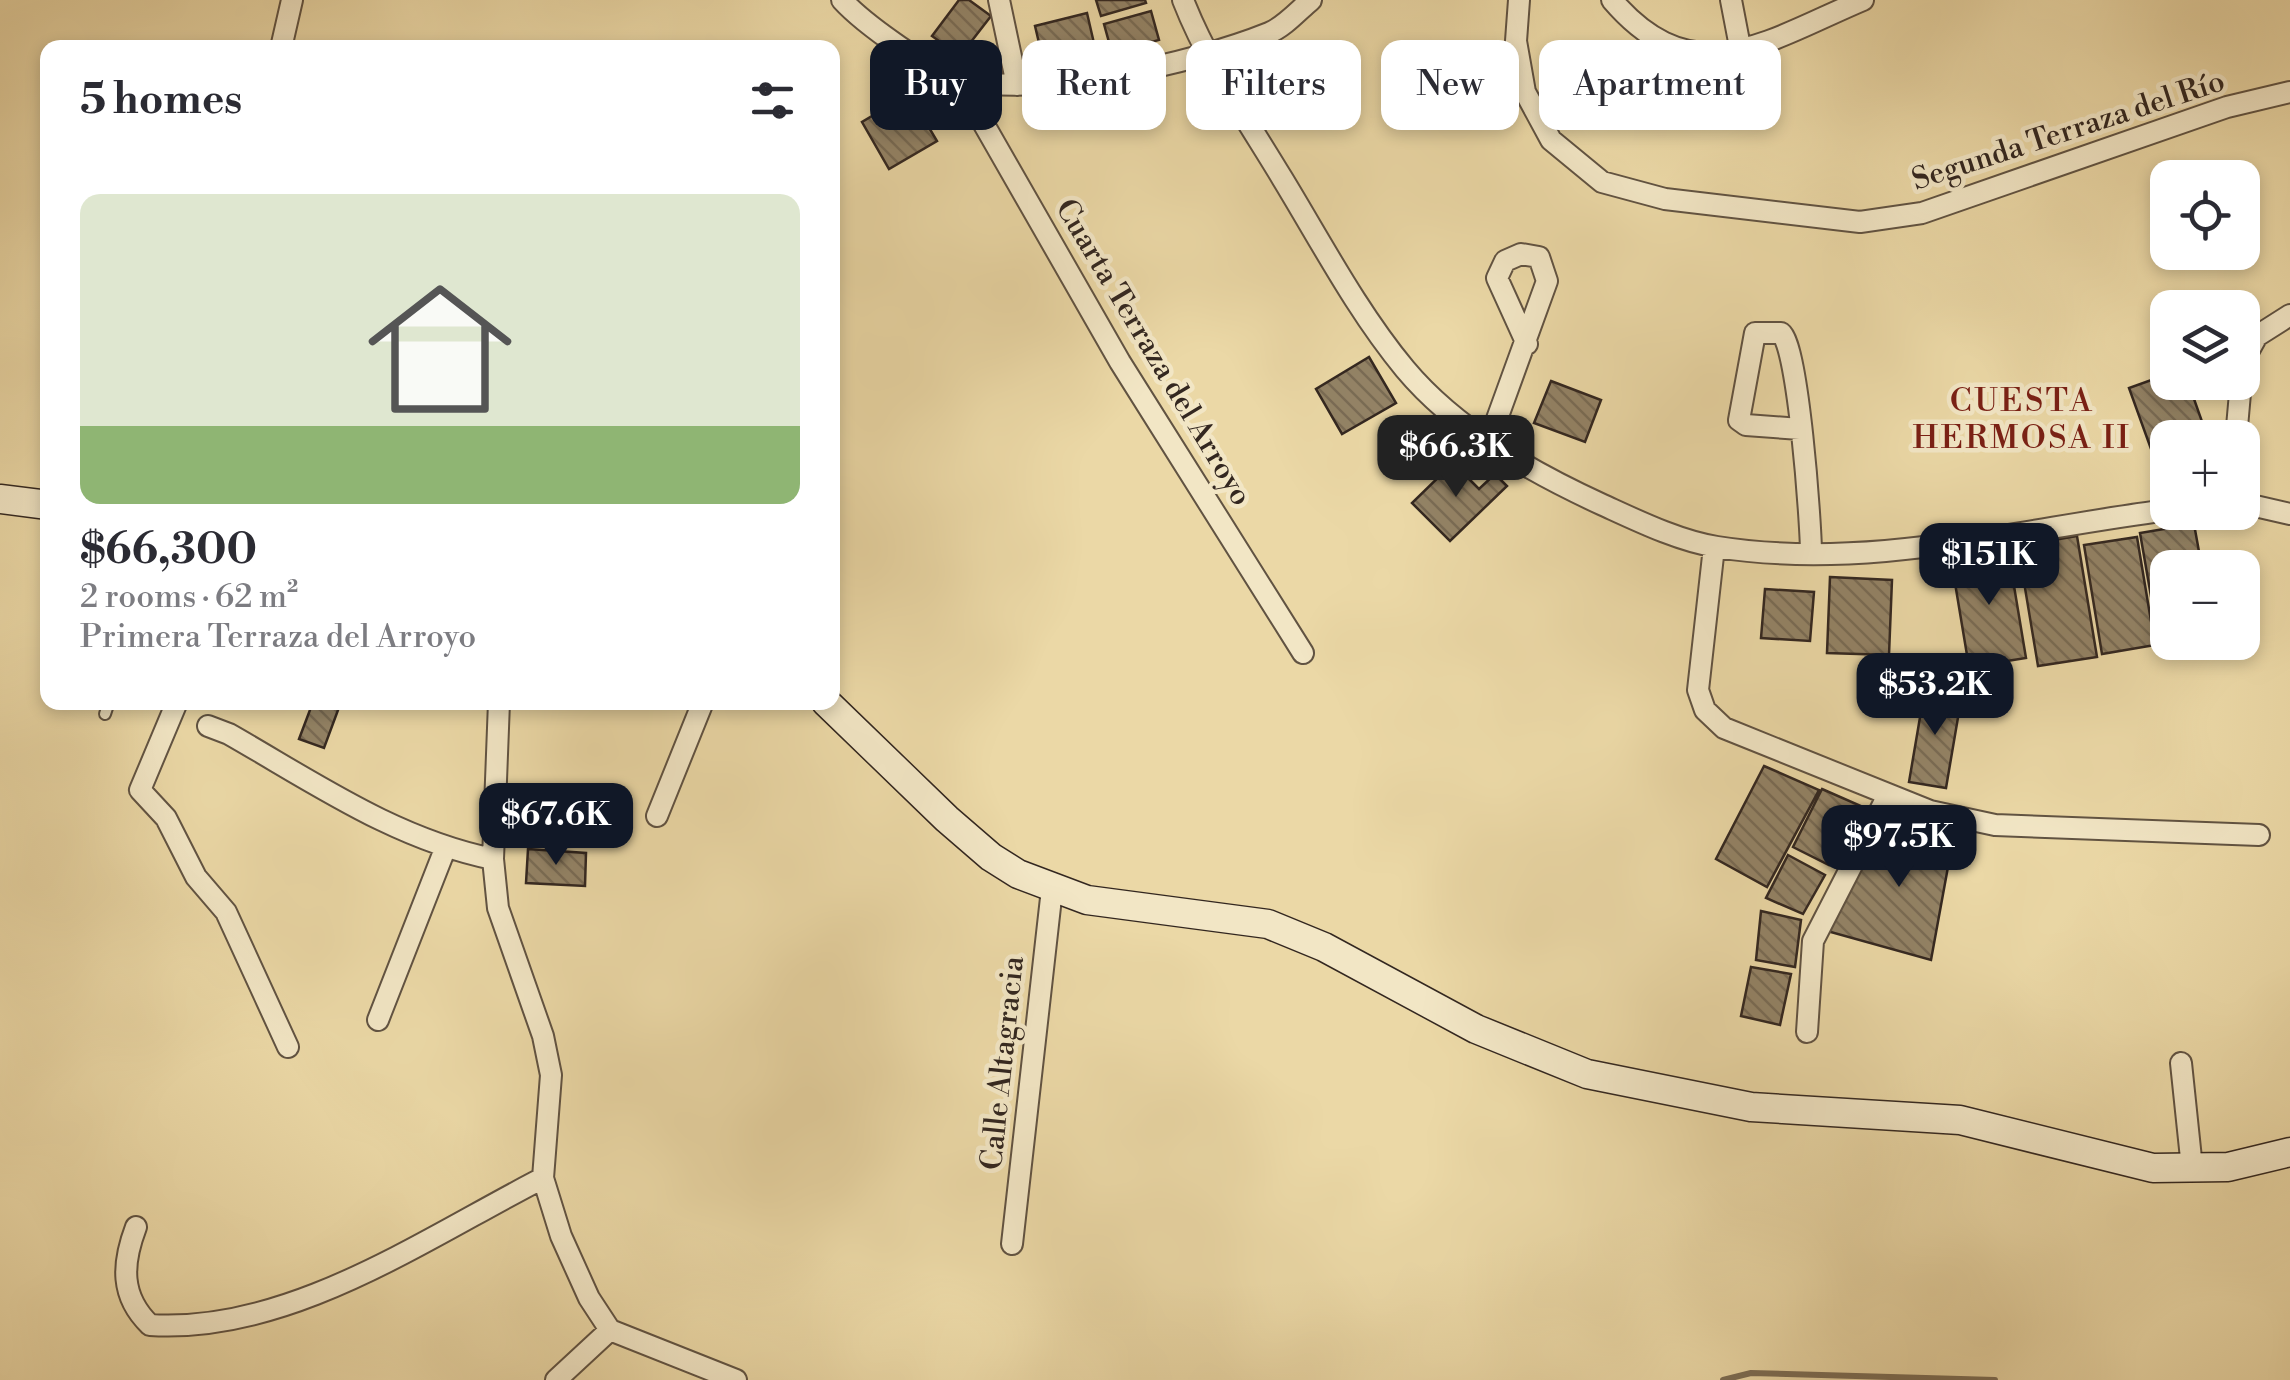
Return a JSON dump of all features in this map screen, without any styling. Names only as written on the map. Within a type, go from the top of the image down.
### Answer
[{"type":"main road","points":[[0,500],[40,504]]},
{"type":"main road","points":[[835,710],[991,857],[1052,889],[1087,900],[1268,924],[1324,947],[1537,1056],[1635,1086],[1781,1111],[1960,1120],[2117,1162],[2228,1167],[2290,1152]]},
{"type":"street","points":[[283,40],[292,0]]},
{"type":"street","points":[[842,0],[891,40]]},
{"type":"street","points":[[999,0],[1017,85]]},
{"type":"street","points":[[1183,0],[1200,40]]},
{"type":"street","points":[[1246,40],[1273,32],[1310,0]]},
{"type":"street","name":"Segunda Terraza del Río","points":[[1520,0],[1516,41],[1525,92],[1551,140],[1602,182],[1665,199],[1860,222],[1922,213],[2227,106],[2290,92]]},
{"type":"street","points":[[1612,0],[1637,30],[1656,40]]},
{"type":"street","points":[[1731,0],[1739,40]]},
{"type":"street","points":[[1769,40],[1863,0]]},
{"type":"street","points":[[1002,84],[1106,76],[1186,57]]},
{"type":"street","name":"Cuarta Terraza del Arroyo","points":[[987,130],[1120,362],[1303,653]]},
{"type":"street","points":[[1253,130],[1365,314],[1407,372],[1489,441],[1540,476],[1635,520],[1714,547],[1811,554],[1908,551],[2150,513]]},
{"type":"street","points":[[2260,334],[2290,315]]},
{"type":"street","points":[[1800,428],[1746,425],[1740,420],[1755,333],[1765,330],[1787,337],[1800,428],[1811,554]]},
{"type":"street","points":[[1489,441],[1527,344]]},
{"type":"street","points":[[2260,505],[2290,514]]},
{"type":"street","points":[[1714,547],[1698,690],[1704,710],[1724,728],[1750,742],[1930,811],[1995,824],[2259,835]]},
{"type":"street","points":[[174,710],[140,790],[166,818],[196,877],[226,912],[288,1047]]},
{"type":"street","points":[[499,710],[493,859],[500,916],[543,1036],[551,1075],[543,1178],[572,1264],[610,1330],[736,1380]]},
{"type":"street","points":[[657,816],[701,710]]},
{"type":"street","points":[[208,726],[229,734],[398,830],[444,849],[493,859]]},
{"type":"street","points":[[1807,1032],[1813,941],[1888,795]]},
{"type":"street","points":[[378,1020],[444,849]]},
{"type":"street","name":"Calle Altagracia","points":[[1012,1244],[1052,889]]},
{"type":"street","points":[[2181,1063],[2192,1168]]},
{"type":"street","points":[[136,1227],[125,1257],[133,1308],[150,1325],[182,1327],[270,1312],[320,1292],[543,1178]]},
{"type":"street","points":[[556,1380],[610,1330]]},
{"type":"building","points":[[959,0],[969,0],[991,16],[972,40],[938,40],[932,36]]},
{"type":"building","points":[[1096,0],[1145,0],[1146,3],[1101,16]]},
{"type":"building","points":[[1151,11],[1159,40],[1108,40],[1104,24]]},
{"type":"building","points":[[1087,13],[1093,40],[1038,40],[1035,26]]},
{"type":"building","points":[[870,117],[870,130],[930,130],[937,141],[889,169],[862,122]]},
{"type":"building","points":[[1369,357],[1396,403],[1342,434],[1316,389]]},
{"type":"building","points":[[2150,380],[2150,400],[2194,400],[2201,420],[2150,420],[2150,446],[2129,388]]},
{"type":"building","points":[[1551,381],[1601,400],[1585,442],[1534,423]]},
{"type":"building","points":[[1453,463],[1479,489],[1495,474],[1507,486],[1450,541],[1412,503]]},
{"type":"building","points":[[2195,530],[2199,550],[2150,550],[2150,590],[2140,533]]},
{"type":"building","points":[[2077,536],[2097,657],[2038,666],[2018,546]]},
{"type":"building","points":[[2137,537],[2150,615],[2150,646],[2102,654],[2084,545]]},
{"type":"building","points":[[2008,550],[2026,658],[1969,667],[1951,559]]},
{"type":"building","points":[[1830,577],[1892,580],[1889,655],[1827,653]]},
{"type":"building","points":[[1765,589],[1814,592],[1810,641],[1761,638]]},
{"type":"building","points":[[1925,688],[1962,694],[1946,788],[1909,782]]},
{"type":"building","points":[[310,710],[338,710],[324,748],[299,739]]},
{"type":"building","points":[[1764,766],[1819,790],[1767,887],[1716,859]]},
{"type":"building","points":[[1822,789],[1861,806],[1829,865],[1793,847]]},
{"type":"building","points":[[1891,815],[1954,834],[1931,960],[1827,931]]},
{"type":"building","points":[[528,849],[586,853],[585,886],[526,883]]},
{"type":"building","points":[[1788,855],[1825,875],[1803,914],[1766,898]]},
{"type":"building","points":[[1761,911],[1801,920],[1795,967],[1756,960]]},
{"type":"building","points":[[1751,967],[1791,974],[1780,1025],[1741,1016]]},
{"type":"waterway","points":[[1723,1380],[1751,1373],[1995,1380]]},
{"type":"district","name":"CUESTA HERMOSA II","points":[[2022,418]]}]
